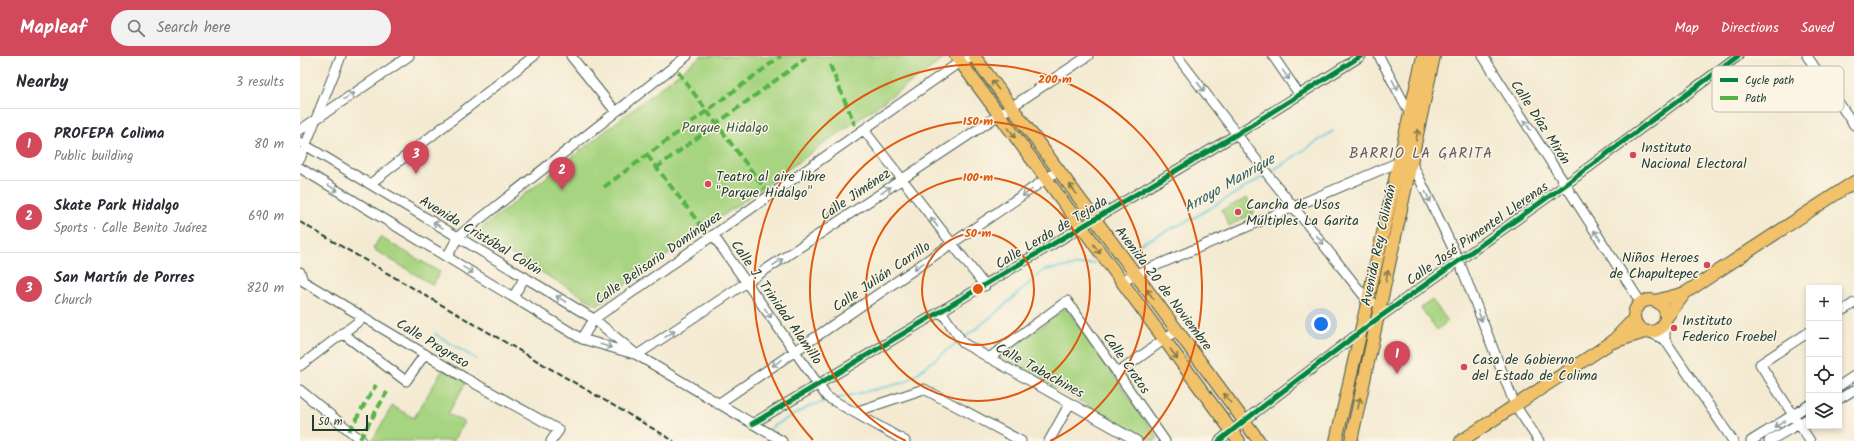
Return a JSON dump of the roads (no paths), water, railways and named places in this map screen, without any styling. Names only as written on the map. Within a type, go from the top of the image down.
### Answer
[{"type":"main road","name":"Avenida 20 de Noviembre","points":[[974,56],[1259,441]]},
{"type":"main road","name":"Avenida Rey Colimán","points":[[1336,441],[1423,56]]},
{"type":"main road","name":"Avenida Rey Colimán","points":[[1351,441],[1434,56]]},
{"type":"main road","points":[[959,59],[1163,340],[1235,436]]},
{"type":"main road","points":[[1655,301],[1685,293],[1854,182]]},
{"type":"main road","points":[[1612,342],[1656,331],[1666,321],[1685,293]]},
{"type":"main road","points":[[1648,332],[1636,324],[1634,319],[1634,313],[1641,303],[1647,300],[1655,301],[1661,304],[1665,310],[1666,321]]},
{"type":"main road","points":[[1461,441],[1612,342],[1634,319]]},
{"type":"street","points":[[300,159],[303,144],[316,118],[341,56]]},
{"type":"street","points":[[300,130],[409,56]]},
{"type":"street","points":[[370,184],[534,56]]},
{"type":"street","points":[[571,56],[616,112]]},
{"type":"street","points":[[447,257],[458,237],[687,56]]},
{"type":"street","name":"Calle Belisario Domínguez","points":[[582,339],[594,319],[864,130],[959,59],[974,56]]},
{"type":"street","name":"Calle Jiménez","points":[[637,355],[1088,56]]},
{"type":"street","points":[[1177,56],[1368,301],[1395,306]]},
{"type":"street","points":[[1273,56],[1299,94]]},
{"type":"street","name":"Calle Lerdo de Tejada","points":[[752,424],[1237,134],[1360,56]]},
{"type":"street","points":[[1379,56],[1410,114]]},
{"type":"street","name":"Calle Díaz Mirón","points":[[1483,56],[1641,303]]},
{"type":"street","name":"Calle José Pimentel Llerenas","points":[[1725,66],[1738,56]]},
{"type":"street","points":[[1807,56],[1814,66]]},
{"type":"street","name":"Calle José Pimentel Llerenas","points":[[1220,441],[1235,436],[1244,421],[1377,318],[1565,185],[1712,75]]},
{"type":"street","points":[[1844,110],[1854,125]]},
{"type":"street","points":[[864,130],[984,286]]},
{"type":"street","name":"Avenida Cristóbal Colón","points":[[303,144],[594,319],[637,355],[782,441]]},
{"type":"street","points":[[1403,144],[1459,261],[1515,405],[1539,441]]},
{"type":"street","points":[[1120,281],[1399,162],[1412,162]]},
{"type":"street","name":"Avenida Cristóbal Colón","points":[[300,168],[582,339],[637,355]]},
{"type":"street","name":"Calle Julián Carrillo","points":[[718,404],[1059,170]]},
{"type":"street","name":"Calle J. Trinidad Alamillo","points":[[713,235],[827,396],[855,412]]},
{"type":"street","name":"Calle Progreso","points":[[300,272],[302,281],[363,318],[559,430],[551,441]]},
{"type":"street","points":[[513,297],[525,277]]},
{"type":"street","name":"Calle Crotos","points":[[989,358],[1067,301],[1165,441]]},
{"type":"street","points":[[1842,311],[1854,303]]},
{"type":"street","name":"Calle Tabachines","points":[[941,311],[961,340],[989,358],[1137,441]]},
{"type":"street","points":[[300,366],[363,318]]},
{"type":"street","points":[[1665,340],[1666,321]]},
{"type":"street","points":[[1118,373],[1177,330]]},
{"type":"street","points":[[1648,332],[1665,340],[1734,441]]},
{"type":"street","points":[[342,334],[406,381],[426,354]]},
{"type":"street","points":[[1806,334],[1760,364],[1810,441]]},
{"type":"street","points":[[1842,398],[1853,392],[1842,384],[1854,376]]},
{"type":"street","points":[[855,412],[924,389],[1021,441]]},
{"type":"street","points":[[300,390],[351,438],[362,441]]},
{"type":"street","points":[[1049,441],[1070,403]]},
{"type":"street","points":[[1751,441],[1806,408]]},
{"type":"street","points":[[855,412],[906,441]]},
{"type":"street","points":[[1769,441],[1806,420]]},
{"type":"waterway","name":"Arroyo Manrique","points":[[1269,173],[1333,131]]},
{"type":"waterway","name":"Arroyo Manrique","points":[[1132,248],[1197,216],[1266,175]]},
{"type":"waterway","name":"Arroyo Manrique","points":[[963,339],[997,312],[1044,270],[1094,263]]},
{"type":"waterway","points":[[435,334],[476,359]]},
{"type":"waterway","name":"Arroyo Manrique","points":[[835,399],[906,382],[959,341]]},
{"type":"waterway","name":"Arroyo Manrique","points":[[770,430],[773,426],[812,405],[827,401]]},
{"type":"railway","points":[[300,222],[674,441]]},
{"type":"place","name":"Instituto Nacional Electoral","points":[[1633,155]]},
{"type":"place","name":"San Martín de Porres","points":[[416,174]]},
{"type":"place","name":"Teatro al aire libre \"Parque Hidalgo\"","points":[[708,184]]},
{"type":"place","name":"Skate Park Hidalgo","points":[[562,190]]},
{"type":"place","name":"Cancha de Usos Múltiples La Garita","points":[[1238,212]]},
{"type":"place","name":"Niños Heroes de Chapultepec","points":[[1707,265]]},
{"type":"place","name":"Instituto Federico Froebel","points":[[1674,328]]},
{"type":"place","name":"Casa de Gobierno del Estado de Colima","points":[[1464,367]]},
{"type":"place","name":"PROFEPA Colima","points":[[1397,374]]},
{"type":"district","name":"BARRIO LA GARITA","points":[[1421,153]]},
{"type":"park label","name":"Parque Hidalgo","points":[[725,127]]}]
